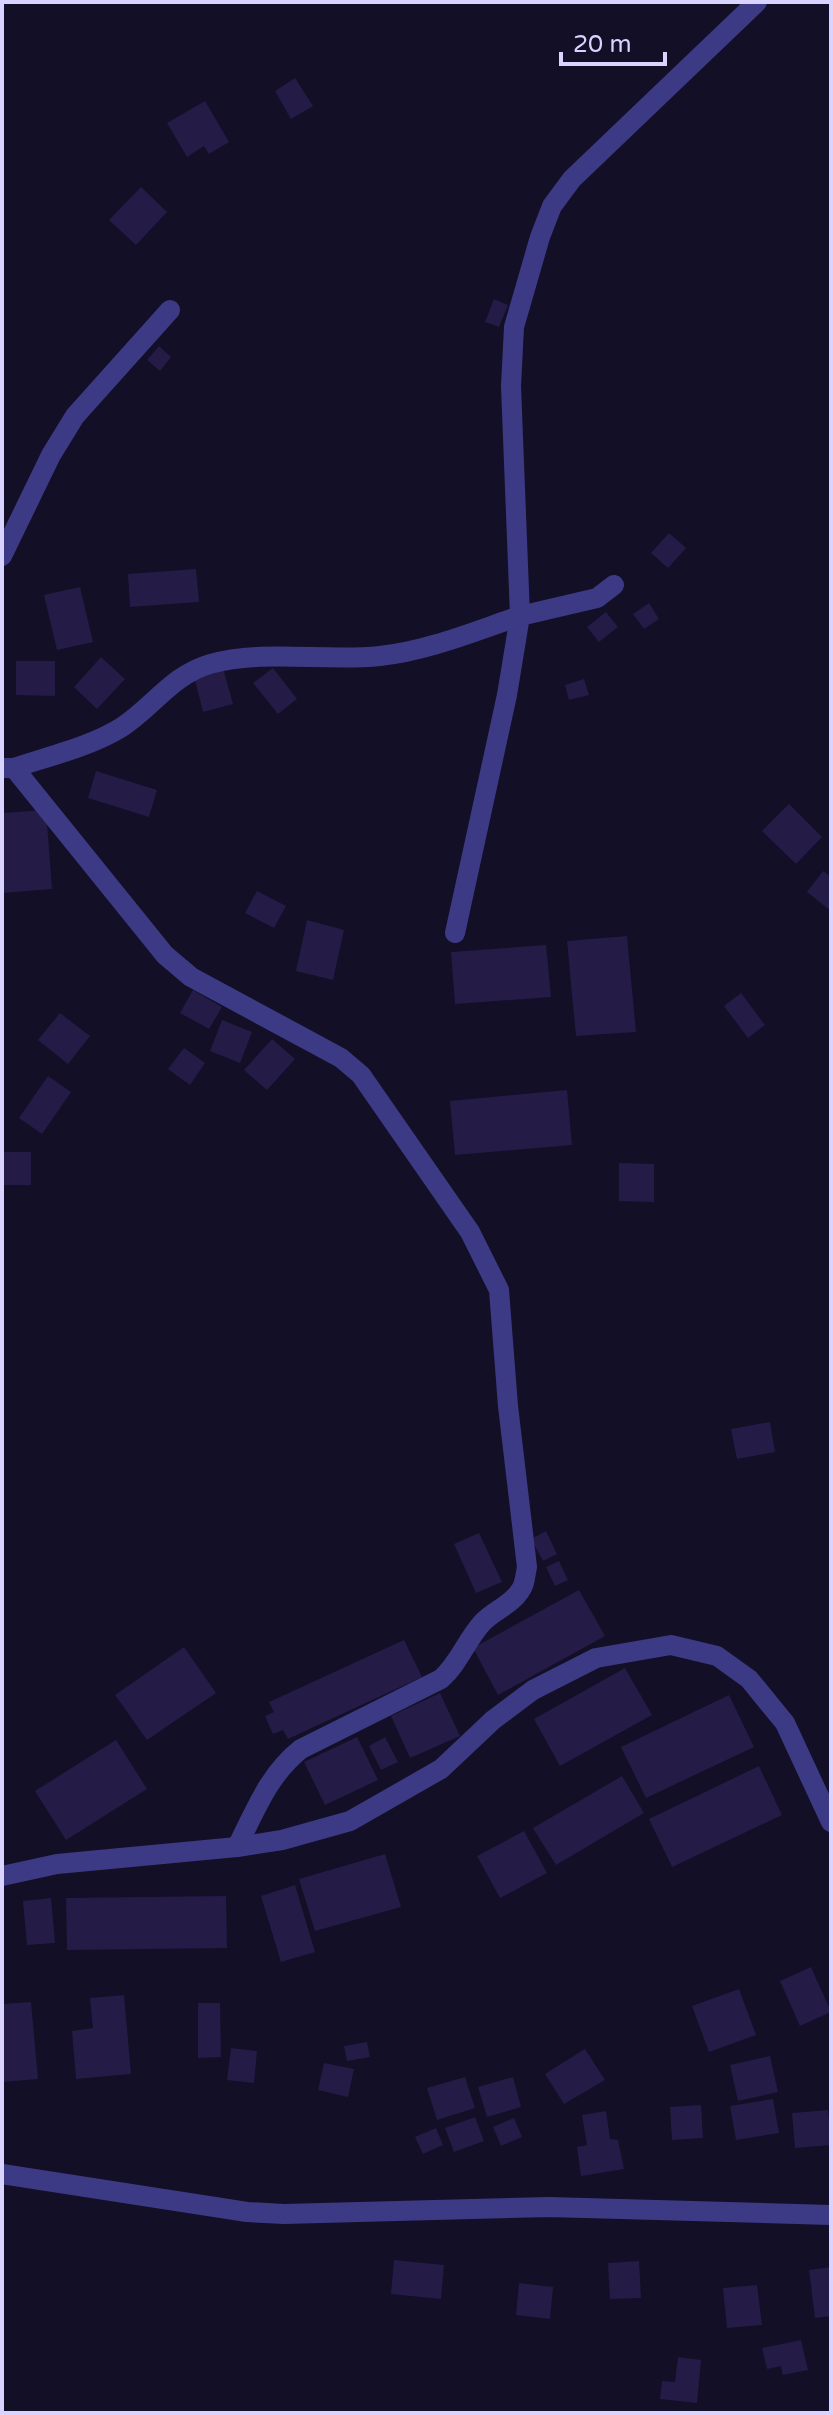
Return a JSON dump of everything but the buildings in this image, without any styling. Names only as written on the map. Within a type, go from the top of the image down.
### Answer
[{"type":"street","points":[[455,933],[507,695],[520,616],[511,386],[514,327],[540,237],[552,206],[572,179],[757,2]]},
{"type":"street","points":[[2,556],[51,455],[75,416],[170,310]]},
{"type":"street","points":[[237,1847],[267,1786],[283,1763],[301,1749],[441,1679],[455,1666],[478,1627],[493,1612],[513,1600],[523,1588],[527,1567],[508,1406],[499,1290],[470,1232],[361,1075],[341,1058],[315,1043],[191,977],[165,955],[8,768],[105,737],[125,725],[184,674],[209,665],[241,658],[380,656],[412,651],[520,616],[597,598],[614,585]]},
{"type":"street","points":[[2,1876],[57,1864],[282,1840],[350,1821],[441,1769],[493,1720],[533,1690],[596,1658],[671,1645],[717,1656],[749,1679],[785,1723],[831,1822]]},
{"type":"street","points":[[2,2174],[247,2212],[284,2214],[549,2207],[831,2215]]}]
